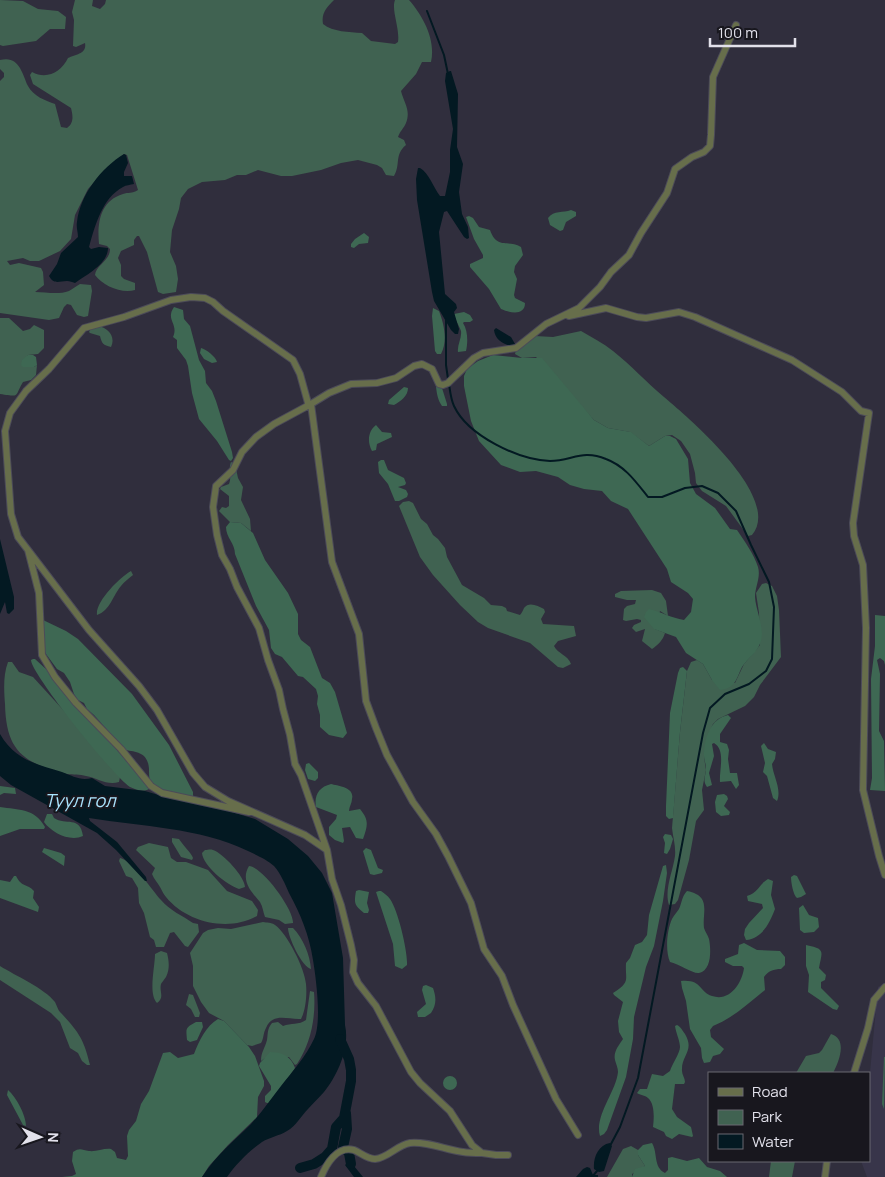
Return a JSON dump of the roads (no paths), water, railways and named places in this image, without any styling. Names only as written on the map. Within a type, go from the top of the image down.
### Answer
[{"type":"street","points":[[482,1153],[472,1145],[450,1111],[420,1084],[411,1072],[376,1006],[358,983],[353,972],[354,960],[342,905],[332,879],[327,850],[301,775],[295,764],[279,690],[268,660],[260,628],[222,555],[213,507],[216,486],[233,470],[242,452],[256,437],[274,424],[329,393],[351,384],[377,383],[396,378],[414,366],[422,364],[432,368],[439,384],[448,384],[474,358],[483,353],[516,348],[546,324],[580,308],[611,272],[629,255],[667,193],[675,170],[692,157],[704,152],[710,146],[713,77],[736,25]]},
{"type":"street","points":[[327,850],[305,836],[249,812],[205,787],[193,772],[157,710],[139,686],[89,630],[18,537],[10,514],[5,431],[10,413],[26,391],[49,369],[84,328],[124,317],[171,300],[191,297],[205,298],[293,360],[300,374],[305,398],[311,404],[332,562],[359,634],[366,701],[387,755],[409,795],[436,834],[471,903],[484,949],[502,976],[556,1100],[578,1135]]},
{"type":"street","points":[[561,317],[606,308],[646,318],[679,312],[695,316],[792,360],[842,392],[861,411],[868,413],[853,522],[854,536],[862,565],[866,628],[863,790],[885,875]]},
{"type":"street","points":[[28,550],[39,593],[42,655],[76,703],[121,749],[152,786],[162,793],[249,812]]},
{"type":"street","points":[[854,1072],[874,1000],[885,987]]},
{"type":"street","points":[[321,1177],[327,1164],[336,1154],[347,1150],[353,1150],[373,1159],[385,1156],[398,1147],[410,1143],[496,1156],[508,1154]]},
{"type":"street","points":[[825,1177],[827,1162]]},
{"type":"water","points":[[451,71],[458,94],[457,147],[463,164],[459,192],[462,214],[468,227],[469,238],[464,237],[447,211],[444,212],[439,232],[445,294],[456,304],[457,308],[454,312],[459,329],[458,334],[451,330],[434,301],[417,200],[416,179],[418,168],[420,168],[440,196],[445,196],[450,172],[450,150],[453,129],[445,81],[446,73]]},
{"type":"water","points":[[124,154],[128,163],[124,176],[132,176],[134,184],[127,185],[116,192],[105,205],[100,213],[89,247],[91,249],[99,247],[108,248],[107,254],[96,268],[75,283],[53,281],[49,276],[57,264],[61,253],[78,237],[77,224],[79,212],[87,192],[107,167]]},
{"type":"water","points":[[496,328],[511,337],[515,344],[511,346],[500,341],[494,330]]},
{"type":"water","points":[[0,539],[14,597],[14,609],[9,614],[7,613],[5,602],[0,614]]},
{"type":"water","name":"Туул гол","points":[[0,734],[12,750],[27,760],[77,778],[92,778],[105,786],[145,791],[172,799],[195,801],[255,819],[288,839],[308,856],[322,873],[332,893],[343,958],[346,1042],[342,1060],[329,1085],[293,1126],[284,1133],[265,1140],[257,1146],[227,1177],[202,1177],[219,1155],[263,1110],[303,1057],[314,1039],[318,1022],[316,978],[307,934],[283,879],[269,862],[248,851],[210,837],[190,832],[89,818],[90,821],[117,842],[146,877],[147,881],[145,881],[97,833],[11,785],[0,776]]},
{"type":"water","points":[[610,1143],[612,1146],[604,1171],[599,1172],[594,1169],[595,1156],[602,1146]]},
{"type":"water","points":[[346,1164],[354,1166],[363,1177],[354,1177]]},
{"type":"water","points":[[590,1168],[593,1175],[598,1175],[598,1177],[576,1177],[583,1169]]},
{"type":"waterway","points":[[427,11],[444,55],[448,74]]},
{"type":"waterway","points":[[446,319],[446,365],[448,379]]},
{"type":"waterway","points":[[449,384],[453,404],[461,417],[482,436],[510,451],[538,460],[550,461],[584,455],[598,456],[613,462],[624,470],[648,497],[662,497],[685,488],[702,486],[718,493],[736,511],[769,582],[774,607],[772,659],[766,671],[749,684],[725,694],[710,708],[703,733],[638,1078],[620,1127],[611,1144]]},
{"type":"waterway","points":[[300,1168],[314,1164],[325,1157],[332,1149],[336,1127],[344,1118],[351,1081],[351,1070],[349,1059],[340,1039]]},
{"type":"waterway","points":[[346,1113],[347,1129],[343,1147],[349,1153],[351,1164]]},
{"type":"waterway","points":[[592,1177],[597,1171]]}]
